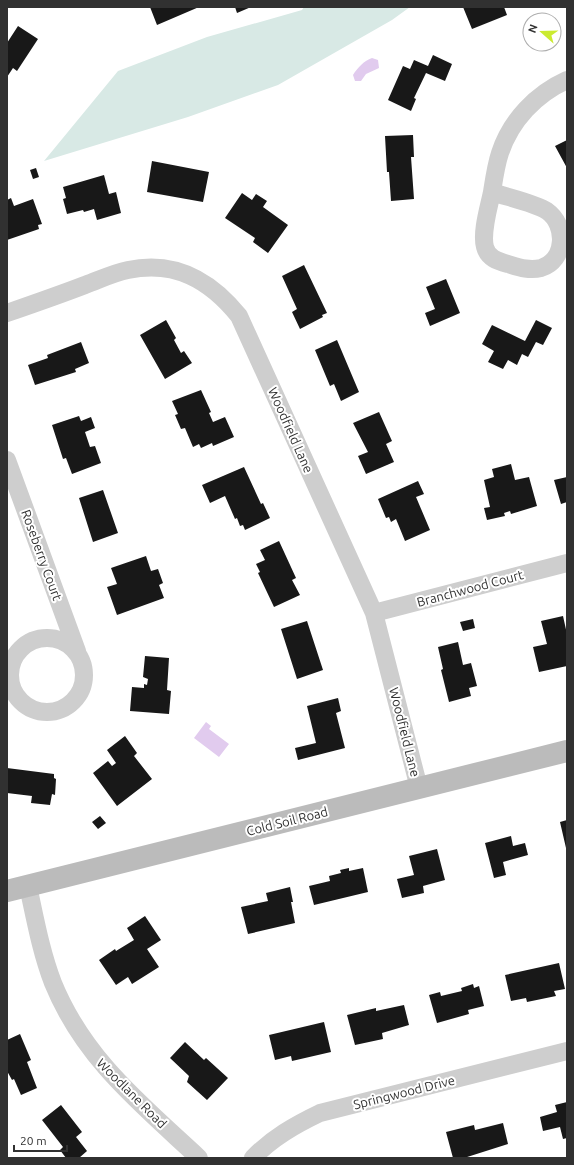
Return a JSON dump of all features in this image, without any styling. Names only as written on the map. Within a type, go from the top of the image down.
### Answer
[{"type":"street","points":[[492,192],[546,210],[555,218],[560,229],[562,240],[559,251],[552,261],[542,267],[530,269],[495,261],[488,254],[484,245],[485,223],[500,154],[509,132],[522,113],[535,100],[556,85],[567,80]]},
{"type":"street","name":"Woodfield Lane","points":[[7,313],[127,270],[148,267],[170,269],[190,275],[208,284],[219,293],[239,316],[374,613],[419,788]]},
{"type":"street","name":"Roseberry Court","points":[[7,460],[76,651],[82,661],[85,673],[83,686],[78,697],[69,705],[56,711],[40,712],[31,709],[20,701],[12,690],[10,678],[11,664],[17,652],[27,642],[40,638],[54,637],[67,642],[76,651]]},
{"type":"street","name":"Branchwood Court","points":[[374,613],[567,563]]},
{"type":"street","name":"Cold Soil Road","points":[[14,887],[567,751]]},
{"type":"street","name":"Woodlane Road","points":[[14,887],[43,953],[53,983],[69,1016],[92,1052],[115,1080],[200,1158]]},
{"type":"street","name":"Springwood Drive","points":[[253,1158],[270,1141],[295,1124],[320,1113],[567,1051]]},
{"type":"shaded area","points":[[304,7],[410,7],[392,20],[278,85],[188,117],[44,161],[118,71],[207,37],[302,10]]},
{"type":"shaded area","points":[[372,58],[378,60],[379,68],[366,74],[361,81],[355,81],[353,75],[355,72],[359,67]]},
{"type":"shaded area","points":[[206,722],[211,726],[209,729],[229,744],[219,757],[194,738]]},
{"type":"building","points":[[150,7],[199,7],[157,25]]},
{"type":"building","points":[[235,7],[251,7],[237,13]]},
{"type":"building","points":[[463,7],[504,7],[507,15],[472,29]]},
{"type":"building","points":[[18,26],[38,39],[17,71],[13,68],[7,77],[7,43]]},
{"type":"building","points":[[433,55],[452,64],[445,81],[426,73],[414,98],[416,99],[411,111],[388,100],[403,66],[410,69],[414,60],[428,66]]},
{"type":"building","points":[[413,135],[414,157],[411,157],[414,199],[391,201],[389,172],[387,172],[385,136]]},
{"type":"building","points":[[567,140],[567,168],[555,146]]},
{"type":"building","points":[[152,161],[209,172],[203,202],[147,192]]},
{"type":"building","points":[[36,168],[39,177],[33,179],[30,170]]},
{"type":"building","points":[[104,175],[109,194],[116,192],[121,213],[97,220],[94,209],[67,214],[63,199],[66,198],[63,187]]},
{"type":"building","points":[[242,193],[252,200],[256,194],[267,201],[263,207],[288,225],[268,253],[253,242],[255,238],[225,218]]},
{"type":"building","points":[[11,198],[14,206],[33,199],[42,224],[38,225],[39,229],[7,240],[7,200]]},
{"type":"building","points":[[304,265],[327,313],[322,315],[323,317],[300,329],[292,312],[297,309],[282,276]]},
{"type":"building","points":[[446,279],[460,313],[430,326],[425,313],[435,309],[426,287]]},
{"type":"building","points":[[166,320],[176,338],[174,340],[181,353],[184,351],[192,363],[165,379],[140,335]]},
{"type":"building","points":[[536,320],[552,328],[543,345],[536,342],[528,357],[522,354],[517,365],[508,360],[503,369],[488,362],[494,351],[482,344],[492,325],[525,341]]},
{"type":"building","points":[[337,340],[359,392],[341,401],[334,384],[330,386],[315,350]]},
{"type":"building","points":[[81,342],[89,363],[75,369],[76,372],[35,385],[28,365],[48,358],[47,355]]},
{"type":"building","points":[[201,390],[211,412],[209,413],[213,422],[225,417],[234,437],[213,446],[212,443],[201,448],[199,444],[193,447],[185,428],[181,429],[175,415],[178,414],[172,401]]},
{"type":"building","points":[[379,412],[392,441],[386,444],[394,462],[366,474],[358,456],[368,452],[353,423]]},
{"type":"building","points":[[79,416],[81,421],[91,417],[95,428],[85,432],[90,447],[95,446],[101,463],[72,474],[66,458],[63,459],[52,425]]},
{"type":"building","points":[[511,464],[515,480],[529,477],[537,506],[511,514],[510,511],[504,513],[505,516],[487,520],[484,508],[490,507],[484,480],[494,477],[492,469]]},
{"type":"building","points":[[244,467],[261,504],[263,503],[270,518],[245,530],[243,525],[240,526],[237,518],[235,519],[225,496],[210,503],[202,485]]},
{"type":"building","points":[[567,477],[567,502],[561,504],[554,480]]},
{"type":"building","points":[[418,481],[424,494],[416,497],[430,530],[405,541],[396,519],[391,522],[389,517],[386,518],[378,499]]},
{"type":"building","points":[[103,490],[118,533],[93,542],[79,498]]},
{"type":"building","points":[[279,541],[296,578],[292,580],[300,595],[274,607],[258,573],[260,572],[256,564],[265,560],[260,550]]},
{"type":"building","points":[[146,556],[151,571],[158,569],[163,583],[159,585],[164,598],[117,615],[107,587],[117,584],[111,568]]},
{"type":"building","points":[[563,616],[567,634],[567,666],[539,672],[533,647],[547,644],[541,621]]},
{"type":"building","points":[[473,619],[475,628],[463,631],[460,622]]},
{"type":"building","points":[[307,621],[323,670],[297,679],[281,629]]},
{"type":"building","points":[[458,642],[463,665],[471,663],[477,686],[469,688],[471,696],[449,702],[441,670],[443,669],[438,647]]},
{"type":"building","points":[[145,656],[169,658],[167,690],[171,691],[169,714],[130,711],[132,687],[144,688],[144,684],[147,685],[148,679],[143,677]]},
{"type":"building","points":[[338,698],[341,711],[336,713],[345,748],[298,760],[295,748],[316,743],[307,706]]},
{"type":"building","points":[[125,736],[137,753],[134,756],[152,779],[117,806],[93,773],[108,761],[112,766],[116,763],[107,750]]},
{"type":"building","points":[[7,768],[54,774],[54,778],[56,779],[55,795],[52,794],[50,805],[31,803],[32,796],[7,793]]},
{"type":"building","points":[[100,816],[106,823],[98,829],[92,822]]},
{"type":"building","points":[[567,820],[567,848],[566,848],[560,822]]},
{"type":"building","points":[[511,836],[513,846],[525,843],[528,855],[503,862],[506,875],[494,878],[485,843]]},
{"type":"building","points":[[437,849],[445,880],[423,886],[424,893],[402,898],[397,879],[414,875],[409,856]]},
{"type":"building","points":[[349,868],[349,871],[363,868],[368,892],[314,905],[309,886],[330,881],[329,876],[341,873],[340,870]]},
{"type":"building","points":[[290,887],[295,923],[248,934],[241,907],[268,901],[266,893]]},
{"type":"building","points":[[145,916],[161,940],[147,949],[159,967],[132,984],[128,977],[116,985],[99,960],[115,949],[116,951],[134,940],[127,928]]},
{"type":"building","points":[[559,963],[565,989],[554,991],[556,996],[527,1002],[526,998],[511,1001],[505,975]]},
{"type":"building","points":[[473,984],[474,988],[479,986],[484,1006],[468,1010],[469,1014],[437,1023],[429,995],[440,992],[441,996],[462,991],[461,988]]},
{"type":"building","points":[[404,1005],[409,1025],[382,1033],[383,1039],[355,1045],[347,1015],[376,1008],[376,1011]]},
{"type":"building","points":[[324,1022],[331,1052],[292,1061],[291,1056],[275,1060],[269,1035]]},
{"type":"building","points":[[20,1034],[31,1060],[27,1062],[37,1088],[21,1095],[14,1079],[12,1080],[7,1071],[7,1040]]},
{"type":"building","points":[[185,1042],[204,1060],[206,1058],[228,1078],[207,1100],[187,1082],[189,1076],[170,1058]]},
{"type":"building","points":[[567,1102],[567,1138],[563,1139],[560,1127],[543,1131],[540,1117],[557,1112],[555,1105]]},
{"type":"building","points":[[61,1105],[82,1132],[76,1137],[87,1151],[79,1158],[66,1158],[60,1150],[63,1147],[42,1120]]},
{"type":"building","points":[[503,1123],[508,1144],[464,1158],[453,1158],[446,1132],[474,1125],[475,1130]]}]
